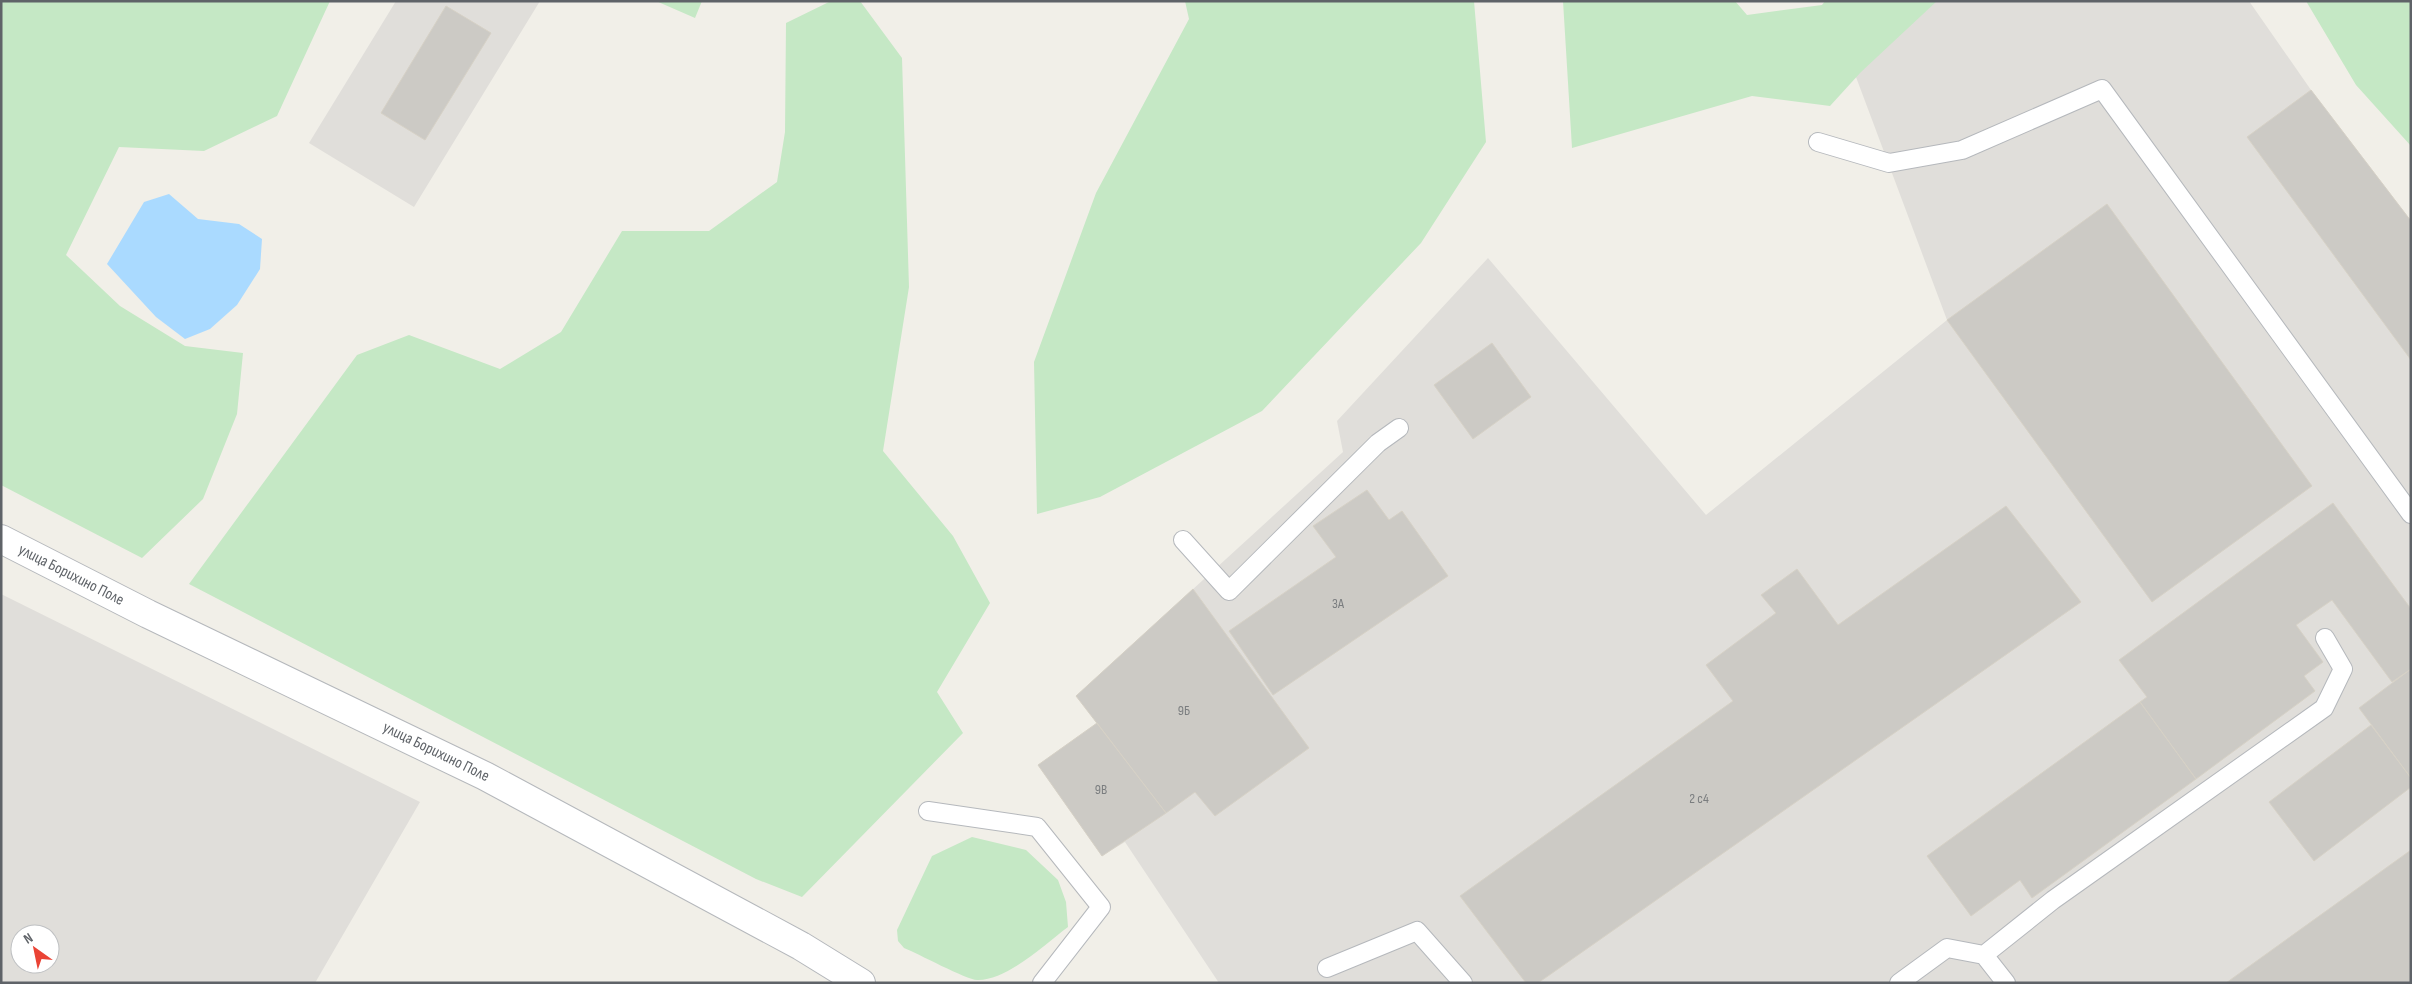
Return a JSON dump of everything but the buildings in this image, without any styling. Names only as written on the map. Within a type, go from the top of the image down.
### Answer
[{"type":"street","name":"улица Борихино Поле","points":[[1,539],[148,614],[486,776],[801,946],[861,983]]},
{"type":"lane","points":[[1818,142],[1889,163],[1962,150],[2102,89],[2411,514]]},
{"type":"lane","points":[[1183,540],[1229,591],[1378,443],[1399,428]]},
{"type":"lane","points":[[1984,955],[2053,900],[2324,708],[2343,670],[2325,638]]},
{"type":"lane","points":[[928,811],[1037,827],[1101,907],[1042,983]]},
{"type":"lane","points":[[1327,968],[1417,931],[1463,983]]},
{"type":"lane","points":[[1899,983],[1947,948],[1984,955],[2006,983]]},
{"type":"shaded area","points":[[396,1],[540,1],[414,207],[309,143]]},
{"type":"shaded area","points":[[1925,1],[2249,1],[2311,90],[2411,221],[2411,983],[1219,983],[1125,842],[1102,856],[1038,765],[1097,723],[1076,696],[1343,452],[1337,421],[1488,258],[1706,515],[1947,320],[1853,69]]},
{"type":"shaded area","points":[[1,594],[420,802],[315,983],[1,983]]},
{"type":"green space","points":[[1,1],[330,1],[277,116],[204,151],[119,147],[66,255],[120,306],[185,346],[243,353],[237,414],[203,499],[142,558],[1,485]]},
{"type":"green space","points":[[656,1],[702,1],[695,18]]},
{"type":"green space","points":[[831,1],[860,1],[902,58],[909,287],[883,451],[953,536],[990,603],[937,692],[963,733],[802,897],[756,879],[189,584],[357,355],[409,335],[500,369],[561,332],[622,231],[709,231],[777,182],[785,132],[786,23]]},
{"type":"green space","points":[[1185,1],[1474,1],[1486,142],[1421,243],[1262,411],[1100,497],[1037,514],[1034,362],[1096,193],[1189,19]]},
{"type":"green space","points":[[1563,1],[1735,1],[1747,15],[1822,5],[1825,1],[1937,1],[1861,72],[1830,106],[1752,96],[1572,148]]},
{"type":"green space","points":[[2306,1],[2411,1],[2411,146],[2356,85]]},
{"type":"green space","points":[[972,837],[1026,850],[1058,880],[1066,902],[1068,927],[1037,952],[1001,975],[977,980],[963,976],[904,948],[898,941],[897,930],[932,856]]},
{"type":"water","points":[[169,194],[198,219],[239,224],[262,239],[260,269],[237,305],[210,329],[185,339],[156,317],[107,264],[144,202]]}]
